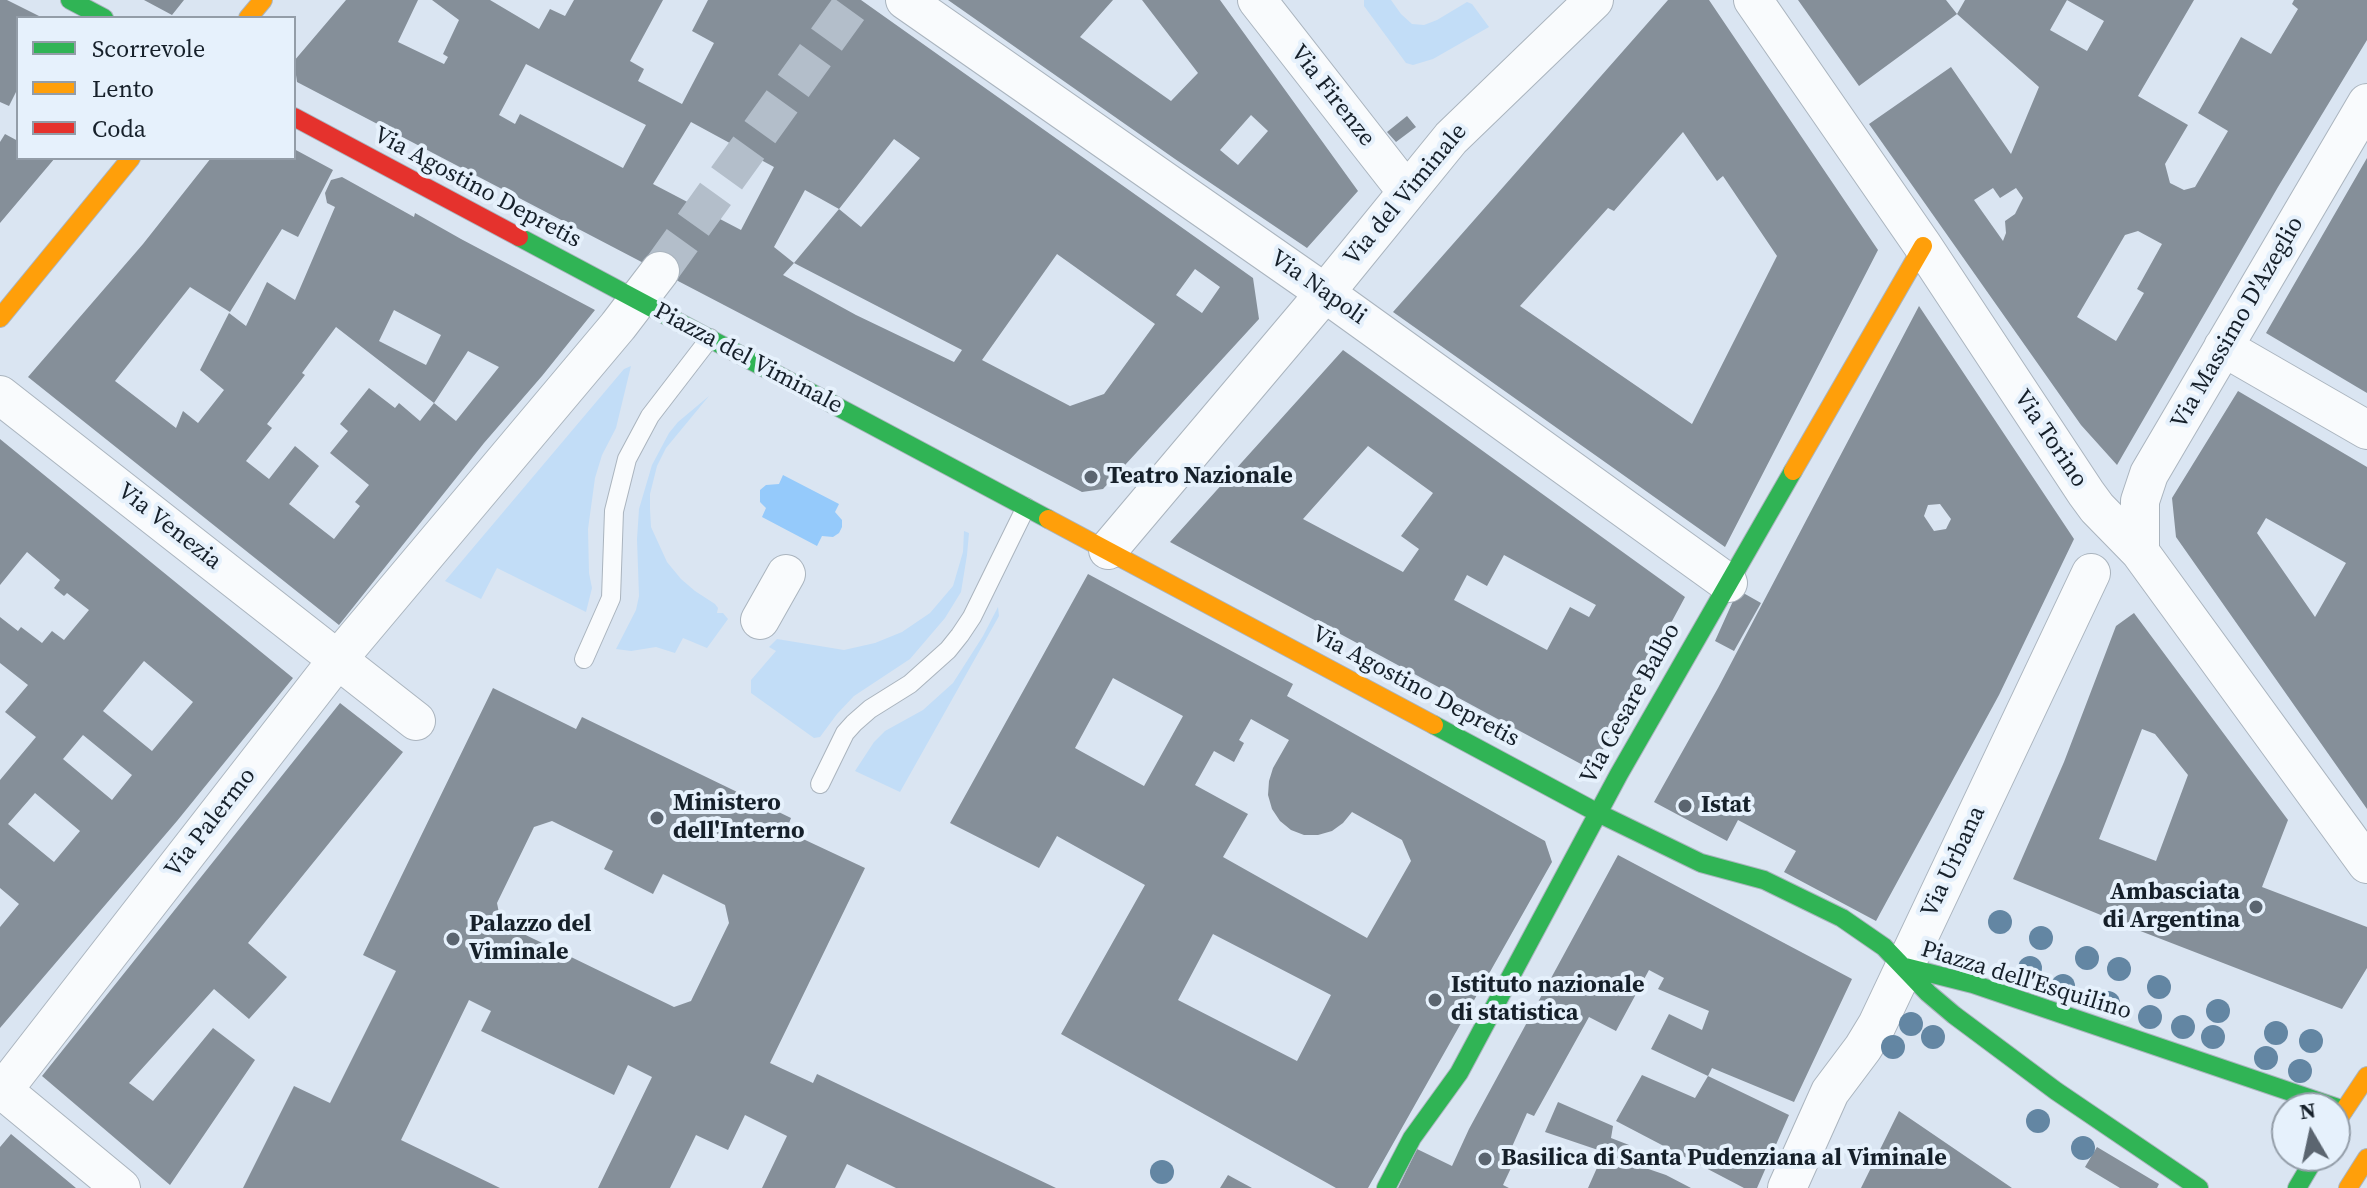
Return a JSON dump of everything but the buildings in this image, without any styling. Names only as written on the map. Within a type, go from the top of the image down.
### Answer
[{"type":"street","points":[[70,0],[100,16]]},
{"type":"street","points":[[250,16],[263,0]]},
{"type":"street","name":"Via Napoli","points":[[905,0],[1325,293],[1728,583]]},
{"type":"street","name":"Via Firenze","points":[[1257,0],[1407,192]]},
{"type":"street","name":"Via del Viminale","points":[[1108,550],[1451,138],[1594,0]]},
{"type":"street","name":"Via Torino","points":[[1753,0],[1923,246],[2086,493],[2140,552],[2367,864]]},
{"type":"street","name":"Via Massimo D'Azeglio","points":[[2140,552],[2140,501],[2149,474],[2367,103]]},
{"type":"street","name":"Via Agostino Depretis","points":[[296,118],[638,301]]},
{"type":"street","points":[[0,318],[129,160]]},
{"type":"street","name":"Via Cesare Balbo","points":[[1386,1188],[1412,1138],[1465,1062],[1598,813],[1923,246]]},
{"type":"street","points":[[638,301],[660,271]]},
{"type":"street","name":"Piazza del Viminale","points":[[426,554],[638,301],[1108,550]]},
{"type":"street","points":[[2223,347],[2367,430]]},
{"type":"street","name":"Via Venezia","points":[[0,395],[416,721]]},
{"type":"street","name":"Via Agostino Depretis","points":[[1108,550],[1598,813],[1701,863],[1764,880],[1805,898],[1862,930],[1884,947],[1886,963]]},
{"type":"street","name":"Via Palermo","points":[[1,1091],[338,659],[426,554]]},
{"type":"street","name":"Via Urbana","points":[[1787,1188],[1830,1092],[1870,1036],[1886,963],[2091,573]]},
{"type":"street","points":[[760,620],[786,574]]},
{"type":"street","name":"Via Agostino Depretis","points":[[1701,863],[1739,893]]},
{"type":"street","name":"Piazza dell'Esquilino","points":[[1886,963],[1973,984],[2271,1092]]},
{"type":"street","name":"Piazza dell'Esquilino","points":[[1886,963],[2056,1091],[2199,1188]]},
{"type":"street","name":"Piazza dell'Esquilino","points":[[2351,1099],[2367,1076]]},
{"type":"street","points":[[1,1091],[121,1188]]},
{"type":"street","points":[[2348,1188],[2367,1158]]},
{"type":"lane","points":[[584,659],[611,598],[614,511],[627,459],[650,416],[710,338]]},
{"type":"lane","points":[[820,784],[841,740],[854,723],[910,684],[960,635],[972,617],[1026,507]]},
{"type":"shaded area","points":[[1364,0],[1391,0],[1412,24],[1424,25],[1467,2],[1472,4],[1489,27],[1433,59],[1413,65],[1406,63],[1364,6]]},
{"type":"shaded area","points":[[631,366],[616,428],[602,455],[595,478],[588,529],[592,588],[586,612],[497,568],[481,599],[445,581],[624,369]]},
{"type":"shaded area","points":[[709,396],[666,448],[657,466],[650,494],[651,527],[667,562],[681,579],[715,604],[717,613],[723,613],[728,619],[707,648],[683,638],[675,653],[656,647],[631,651],[616,649],[636,610],[639,596],[639,509],[652,465],[678,422]]},
{"type":"shaded area","points":[[964,531],[969,533],[961,592],[945,618],[910,659],[854,696],[820,737],[814,738],[751,693],[751,680],[776,651],[769,647],[777,639],[844,650],[875,643],[902,632],[930,613],[953,586],[963,552]]},
{"type":"shaded area","points":[[998,607],[999,616],[900,792],[855,771],[885,731],[923,710],[953,683]]},
{"type":"water","points":[[783,475],[839,504],[835,512],[842,520],[839,533],[833,537],[822,536],[817,546],[762,517],[766,508],[760,502],[760,490],[766,485],[779,484]]},
{"type":"tunnel","points":[[660,271],[855,0]]},
{"type":"traffic: fast","points":[[70,0],[100,16]]},
{"type":"traffic: fast","points":[[519,237],[1048,519]]},
{"type":"traffic: fast","points":[[1386,1188],[1412,1138],[1459,1073],[1619,774],[1793,471]]},
{"type":"traffic: fast","points":[[1434,725],[1598,813],[1701,863],[1764,880],[1842,918],[1884,947],[1954,1015],[2056,1091],[2199,1188]]},
{"type":"traffic: fast","points":[[1905,967],[1973,984],[2291,1092]]},
{"type":"traffic: fast","points":[[2297,1188],[2306,1172]]},
{"type":"traffic: slow","points":[[250,16],[263,0]]},
{"type":"traffic: slow","points":[[0,318],[129,160]]},
{"type":"traffic: slow","points":[[1793,471],[1923,246]]},
{"type":"traffic: slow","points":[[1048,519],[1434,725]]},
{"type":"traffic: slow","points":[[2351,1100],[2367,1076]]},
{"type":"traffic: slow","points":[[2348,1188],[2367,1158]]},
{"type":"traffic: jam","points":[[296,118],[519,237]]},
{"type":"place","name":"Teatro Nazionale","points":[[1091,477]]},
{"type":"place","name":"Istat","points":[[1685,806]]},
{"type":"place","name":"Ministero dell'Interno","points":[[657,818]]},
{"type":"place","name":"Ambasciata di Argentina","points":[[2256,907]]},
{"type":"place","name":"Palazzo del Viminale","points":[[453,939]]},
{"type":"place","name":"Istituto nazionale di statistica","points":[[1435,1000]]},
{"type":"place","name":"Basilica di Santa Pudenziana al Viminale","points":[[1485,1159]]}]
